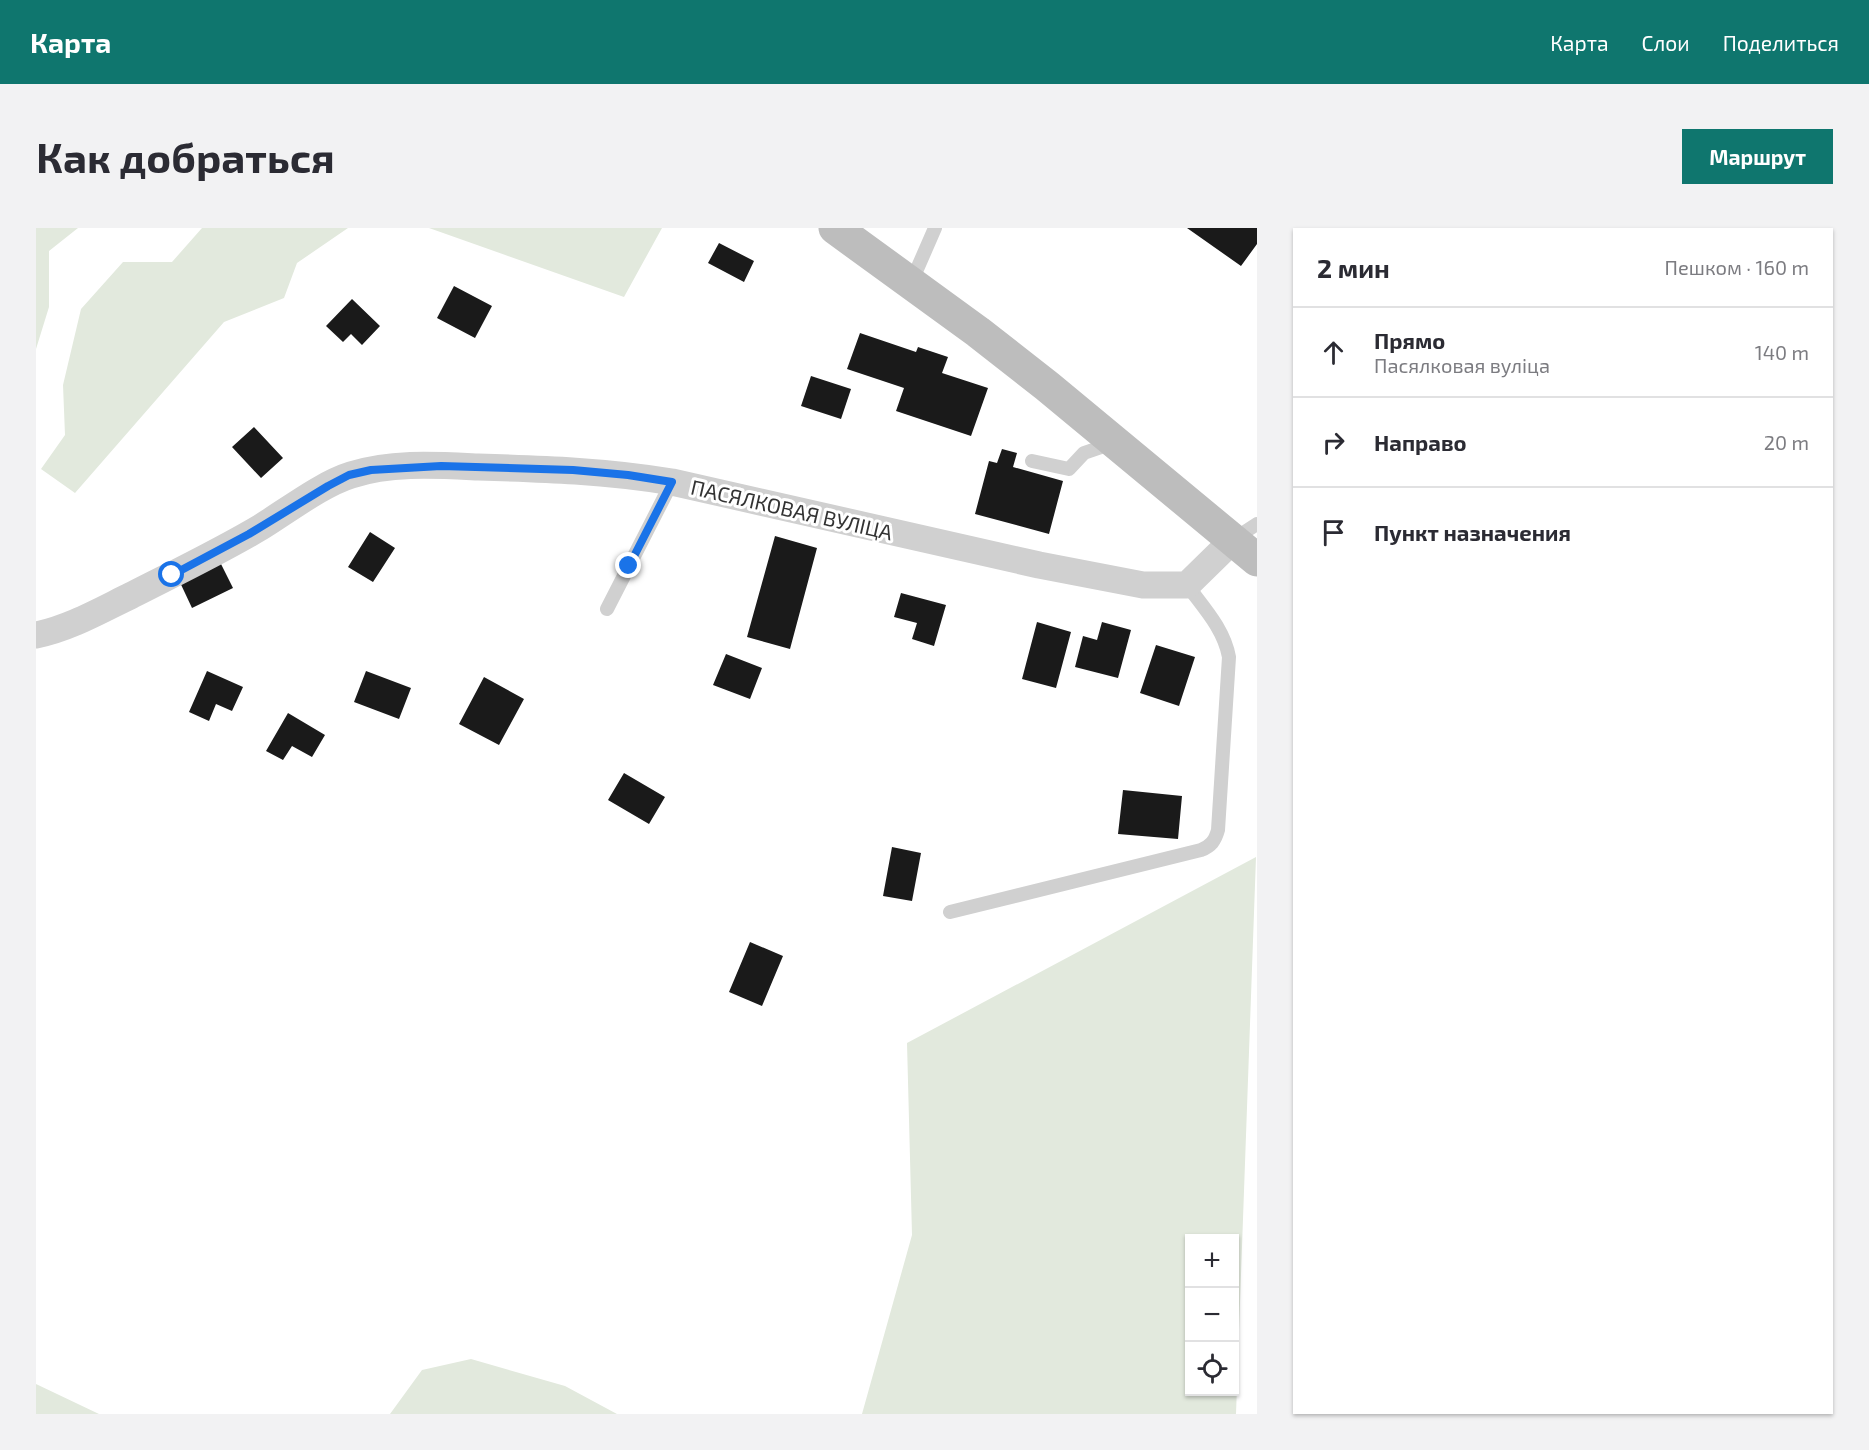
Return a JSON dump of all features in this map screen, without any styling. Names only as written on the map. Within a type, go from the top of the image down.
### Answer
[{"type":"street","points":[[835,228],[987,339],[1115,442],[1249,541],[1187,585]]},
{"type":"street","name":"ПАСЯЛКОВАЯ ВУЛІЦА","points":[[36,636],[77,622],[161,580],[249,534],[349,475],[371,470],[441,466],[573,470],[672,482],[1039,565],[1143,585],[1187,585]]},
{"type":"lane","points":[[911,283],[935,228]]},
{"type":"lane","points":[[1032,461],[1069,469],[1084,453],[1115,442]]},
{"type":"lane","points":[[607,609],[672,482]]},
{"type":"lane","points":[[950,912],[1210,846],[1218,830],[1230,657],[1220,629],[1187,585]]},
{"type":"shaded area","points":[[36,228],[78,228],[49,251],[49,307],[36,349]]},
{"type":"shaded area","points":[[202,228],[348,228],[297,263],[284,298],[224,322],[75,493],[41,469],[65,435],[63,385],[81,309],[123,262],[172,262]]},
{"type":"shaded area","points":[[429,228],[662,228],[624,297]]},
{"type":"shaded area","points":[[1256,857],[1239,1330],[1239,1234],[1185,1234],[1185,1396],[1237,1396],[1236,1414],[862,1414],[912,1235],[907,1043]]},
{"type":"shaded area","points":[[471,1359],[565,1386],[617,1414],[390,1414],[422,1370]]},
{"type":"shaded area","points":[[36,1384],[99,1414],[36,1414]]},
{"type":"building","points":[[1187,228],[1257,228],[1257,244],[1241,266]]},
{"type":"building","points":[[719,243],[754,261],[744,282],[708,263]]},
{"type":"building","points":[[454,286],[492,306],[475,338],[437,318]]},
{"type":"building","points":[[352,299],[380,326],[362,345],[351,334],[343,342],[326,326]]},
{"type":"building","points":[[860,333],[916,352],[918,347],[948,357],[942,373],[988,388],[971,436],[896,411],[904,388],[847,369]]},
{"type":"building","points":[[811,376],[851,389],[841,419],[801,406]]},
{"type":"building","points":[[254,427],[283,458],[261,478],[232,447]]},
{"type":"building","points":[[1002,449],[1017,453],[1013,467],[1063,481],[1049,534],[975,514],[989,461],[997,463]]},
{"type":"building","points":[[370,532],[395,548],[373,582],[348,567]]},
{"type":"building","points":[[775,536],[817,548],[790,649],[747,637]]},
{"type":"building","points":[[217,556],[233,588],[192,608],[177,576]]},
{"type":"building","points":[[901,593],[946,605],[934,646],[912,639],[917,623],[894,617]]},
{"type":"building","points":[[1037,622],[1071,632],[1056,688],[1022,679]]},
{"type":"building","points":[[1102,622],[1131,630],[1118,678],[1075,667],[1083,636],[1097,640]]},
{"type":"building","points":[[1156,645],[1195,657],[1179,706],[1140,693]]},
{"type":"building","points":[[726,654],[762,668],[750,699],[713,685]]},
{"type":"building","points":[[207,671],[243,687],[232,711],[216,704],[209,721],[189,712]]},
{"type":"building","points":[[366,671],[411,688],[399,719],[354,702]]},
{"type":"building","points":[[484,677],[524,699],[499,745],[459,724]]},
{"type":"building","points":[[288,713],[325,735],[312,757],[292,746],[283,760],[266,751]]},
{"type":"building","points":[[624,773],[665,797],[649,824],[608,800]]},
{"type":"building","points":[[1123,790],[1182,796],[1178,839],[1118,834]]},
{"type":"building","points":[[892,847],[921,853],[912,901],[883,896]]},
{"type":"building","points":[[750,942],[783,956],[762,1006],[729,992]]},
{"type":"route","points":[[172,575],[249,534],[349,475],[399,466],[586,470],[672,482],[629,566]]}]
